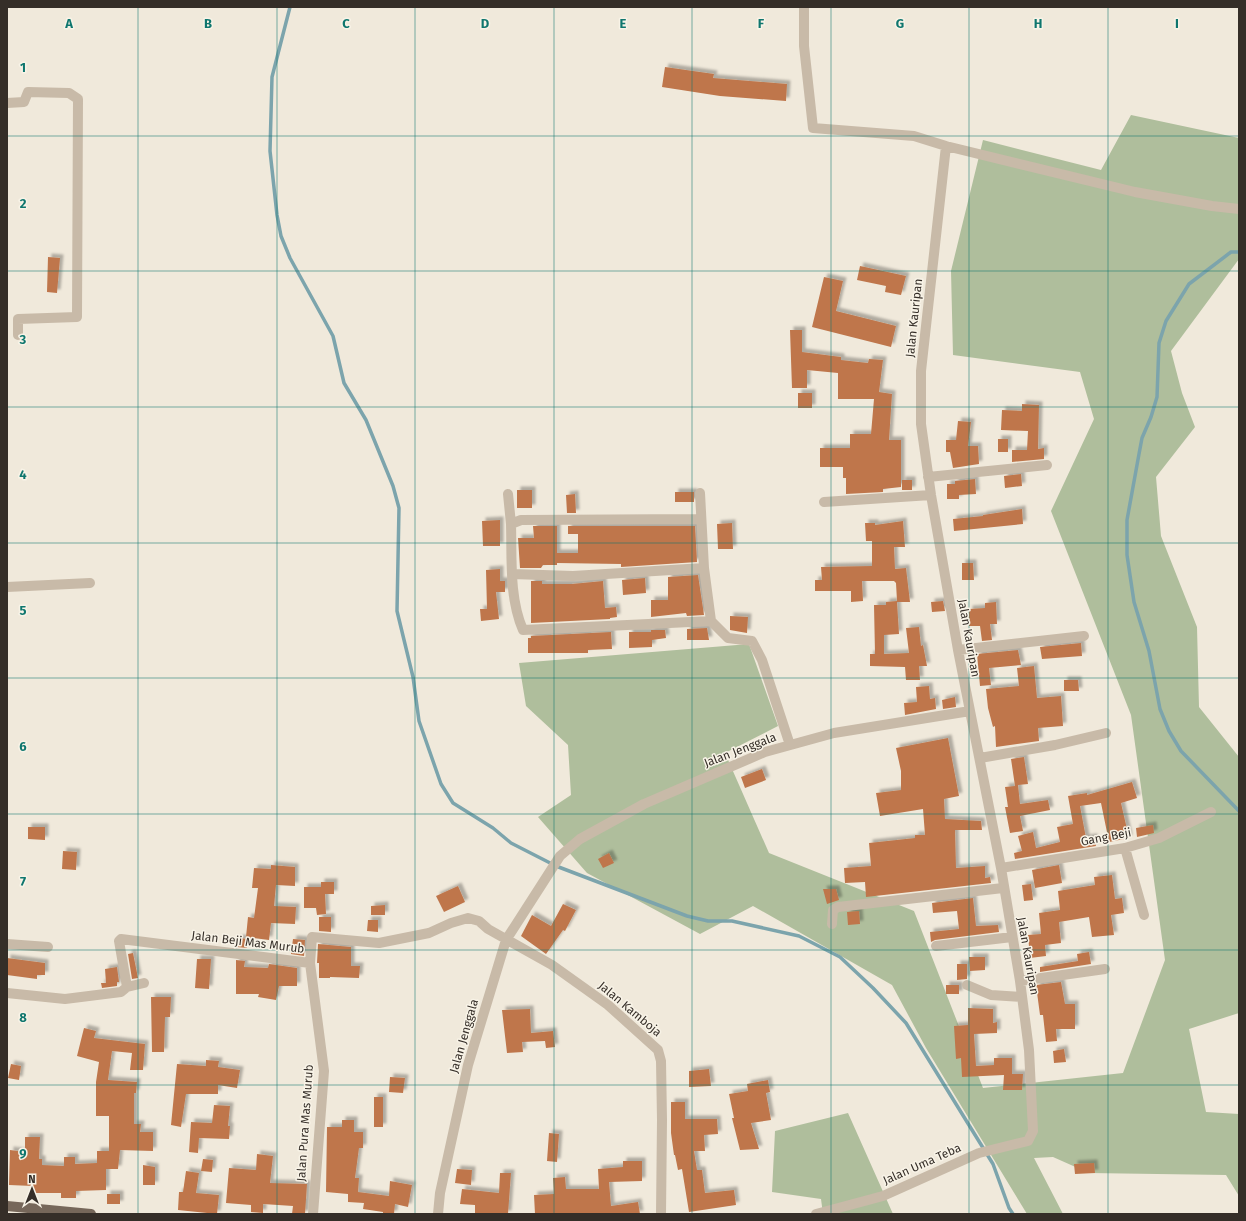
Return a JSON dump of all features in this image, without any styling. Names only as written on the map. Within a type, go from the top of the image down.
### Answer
[{"type":"main road","points":[[7,1206],[91,1214]]},
{"type":"street","points":[[804,7],[804,46],[813,128],[914,136],[946,146],[1135,192],[1212,206],[1239,209]]},
{"type":"street","points":[[7,103],[24,102],[28,92],[69,93],[78,99],[77,317],[18,320],[18,335]]},
{"type":"street","name":"Jalan Kauripan","points":[[946,146],[921,372],[921,424],[928,477],[958,650],[980,758],[1020,981],[1029,1050],[1033,1131]]},
{"type":"street","points":[[928,477],[1047,465]]},
{"type":"street","points":[[700,492],[700,519],[704,568],[711,621],[728,638],[752,641],[762,660],[790,745]]},
{"type":"street","points":[[508,494],[511,524],[512,574],[517,616],[523,630],[711,621]]},
{"type":"street","points":[[824,502],[931,495]]},
{"type":"street","points":[[511,524],[521,520],[700,519]]},
{"type":"street","points":[[512,574],[573,576],[704,568]]},
{"type":"street","points":[[7,587],[90,583]]},
{"type":"street","points":[[958,650],[1084,636]]},
{"type":"street","name":"Jalan Jenggala","points":[[438,1214],[440,1193],[468,1065],[506,940],[560,856],[580,839],[644,804],[765,752],[834,733],[970,711]]},
{"type":"street","points":[[980,758],[1055,745],[1106,734]]},
{"type":"street","name":"Gang Beji","points":[[1000,868],[1125,848],[1159,838],[1210,812]]},
{"type":"street","points":[[1125,848],[1144,915]]},
{"type":"street","points":[[832,924],[833,910],[838,907],[1003,888]]},
{"type":"street","name":"Jalan Beji Mas Murub","points":[[127,987],[119,942],[121,938],[310,963],[312,937],[379,943],[429,933],[451,923],[468,918],[479,921],[488,929],[506,940]]},
{"type":"street","points":[[936,946],[1012,937]]},
{"type":"street","name":"Jalan Kamboja","points":[[506,940],[552,965],[608,1005],[658,1050],[661,1061],[661,1214]]},
{"type":"street","points":[[7,944],[48,947]]},
{"type":"street","name":"Jalan Pura Mas Murub","points":[[310,963],[324,1072],[313,1214]]},
{"type":"street","points":[[1020,981],[1105,969]]},
{"type":"street","points":[[7,993],[65,999],[121,992],[127,987],[144,983]]},
{"type":"street","points":[[967,985],[991,995],[1022,997]]},
{"type":"street","name":"Jalan Uma Teba","points":[[816,1214],[883,1196],[979,1153],[1028,1141],[1033,1131]]},
{"type":"green space","points":[[1131,115],[1239,138],[1239,259],[1171,351],[1182,393],[1195,427],[1156,477],[1161,536],[1197,627],[1199,707],[1239,757],[1239,1013],[1189,1029],[1206,1112],[1239,1114],[1239,1196],[1226,1175],[1089,1173],[1053,1157],[1034,1158],[1063,1214],[1027,1214],[926,1048],[892,985],[753,906],[700,934],[587,873],[538,817],[571,795],[568,745],[526,706],[519,663],[749,644],[778,726],[725,753],[769,853],[914,911],[983,1088],[1123,1073],[1165,960],[1131,715],[1051,511],[1094,419],[1080,372],[953,355],[951,271],[983,140],[1101,170]]},
{"type":"green space","points":[[848,1113],[893,1214],[823,1214],[821,1199],[772,1192],[775,1131]]},
{"type":"building","points":[[665,67],[714,74],[713,78],[787,84],[786,101],[720,96],[662,87]]},
{"type":"building","points":[[48,257],[60,258],[57,293],[47,292]]},
{"type":"building","points":[[860,266],[906,276],[901,295],[885,292],[886,286],[857,280]]},
{"type":"building","points":[[824,277],[843,281],[836,311],[896,326],[891,347],[812,327]]},
{"type":"building","points":[[790,330],[802,330],[802,352],[841,357],[841,360],[868,363],[869,359],[883,360],[879,392],[892,394],[889,440],[901,440],[901,487],[883,489],[883,492],[846,494],[846,478],[843,478],[843,467],[820,467],[820,448],[850,448],[850,434],[871,434],[874,399],[838,399],[838,373],[807,370],[807,388],[792,388]]},
{"type":"building","points":[[798,393],[812,393],[812,408],[798,408]]},
{"type":"building","points":[[1022,404],[1039,405],[1038,449],[1044,448],[1044,459],[1012,462],[1012,450],[1027,450],[1028,431],[1001,430],[1002,410],[1022,411]]},
{"type":"building","points":[[958,421],[971,422],[968,446],[978,446],[979,464],[953,468],[950,452],[946,452],[946,440],[956,440]]},
{"type":"building","points":[[998,439],[1008,439],[1008,452],[998,452]]},
{"type":"building","points":[[1021,474],[1022,486],[1005,488],[1004,476]]},
{"type":"building","points":[[975,479],[976,494],[959,495],[959,499],[947,499],[947,484],[955,484],[955,481]]},
{"type":"building","points":[[902,480],[912,480],[912,490],[902,490]]},
{"type":"building","points":[[517,490],[532,490],[532,508],[517,508]]},
{"type":"building","points":[[675,492],[694,492],[694,502],[675,502]]},
{"type":"building","points":[[575,494],[576,513],[567,513],[566,495]]},
{"type":"building","points":[[1022,509],[1023,524],[954,531],[953,519],[983,516]]},
{"type":"building","points":[[500,520],[500,546],[483,546],[482,521]]},
{"type":"building","points":[[903,521],[905,547],[894,547],[895,569],[906,568],[910,602],[897,602],[899,634],[884,635],[884,654],[909,653],[906,628],[919,627],[921,646],[923,645],[927,666],[919,666],[920,680],[906,680],[905,667],[870,666],[870,654],[875,654],[874,605],[886,605],[886,602],[897,601],[896,583],[894,581],[862,581],[863,601],[851,602],[851,591],[815,591],[815,580],[822,580],[821,567],[872,566],[872,541],[866,541],[865,523],[875,523],[875,525]]},
{"type":"building","points":[[732,523],[733,549],[718,549],[717,524]]},
{"type":"building","points":[[533,526],[557,526],[557,553],[578,553],[578,534],[568,534],[568,526],[695,526],[697,562],[621,567],[621,564],[557,563],[557,565],[543,565],[541,568],[520,568],[518,538],[534,538]]},
{"type":"building","points":[[962,563],[973,563],[974,580],[962,580]]},
{"type":"building","points":[[500,569],[500,581],[505,581],[505,592],[496,592],[499,619],[481,621],[480,609],[487,609],[486,570]]},
{"type":"building","points":[[698,575],[704,615],[687,616],[686,613],[651,617],[651,600],[668,600],[668,577]]},
{"type":"building","points":[[645,578],[646,593],[623,595],[622,580]]},
{"type":"building","points":[[531,581],[542,581],[542,584],[572,584],[603,581],[605,608],[616,607],[617,617],[610,619],[531,623]]},
{"type":"building","points":[[943,601],[945,611],[932,612],[931,602]]},
{"type":"building","points":[[996,602],[997,624],[990,624],[992,640],[982,641],[980,626],[969,626],[969,609],[985,608],[985,603]]},
{"type":"building","points":[[730,616],[748,617],[747,633],[730,630]]},
{"type":"building","points":[[707,628],[709,640],[687,640],[687,629]]},
{"type":"building","points":[[651,630],[665,630],[666,638],[652,640],[652,647],[629,648],[629,632],[651,632]]},
{"type":"building","points":[[611,632],[612,649],[588,650],[588,653],[528,653],[528,638],[531,638],[531,636]]},
{"type":"building","points":[[1081,643],[1082,656],[1042,659],[1040,647]]},
{"type":"building","points":[[1018,650],[1021,665],[989,668],[991,685],[980,686],[977,654]]},
{"type":"building","points":[[1034,666],[1037,698],[1061,696],[1063,726],[1038,728],[1039,741],[996,747],[995,726],[993,727],[988,708],[986,689],[1019,686],[1017,668]]},
{"type":"building","points":[[1064,680],[1078,680],[1079,691],[1064,691]]},
{"type":"building","points":[[929,686],[930,699],[935,698],[936,709],[905,715],[904,703],[917,702],[916,687]]},
{"type":"building","points":[[955,697],[956,707],[943,709],[942,700]]},
{"type":"building","points":[[948,738],[959,796],[944,799],[945,819],[981,821],[982,830],[955,830],[956,868],[985,866],[985,878],[990,877],[991,883],[866,897],[865,882],[845,883],[844,868],[871,866],[869,843],[915,838],[915,835],[925,835],[923,809],[880,816],[876,793],[901,790],[901,771],[896,748]]},
{"type":"building","points":[[1024,757],[1028,784],[1018,785],[1020,804],[1048,800],[1050,810],[1020,816],[1023,831],[1010,833],[1005,807],[1008,807],[1005,787],[1015,786],[1011,759]]},
{"type":"building","points":[[762,769],[766,780],[745,788],[741,777]]},
{"type":"building","points":[[1132,782],[1137,798],[1121,803],[1129,838],[1109,842],[1101,803],[1080,806],[1086,838],[1094,837],[1096,846],[1015,859],[1014,853],[1022,851],[1018,836],[1033,832],[1036,848],[1060,842],[1057,827],[1073,824],[1068,796],[1087,793],[1087,795]]},
{"type":"building","points":[[1153,825],[1154,833],[1137,837],[1136,828]]},
{"type":"building","points":[[28,827],[45,827],[45,840],[28,839]]},
{"type":"building","points":[[63,851],[77,852],[76,870],[62,869]]},
{"type":"building","points":[[609,853],[614,863],[603,868],[598,859]]},
{"type":"building","points":[[271,865],[295,867],[295,886],[276,885],[274,906],[296,907],[295,924],[271,923],[269,940],[246,937],[248,917],[254,918],[258,888],[252,888],[254,868],[271,869]]},
{"type":"building","points":[[1059,865],[1062,883],[1035,888],[1032,870]]},
{"type":"building","points":[[1112,875],[1115,899],[1122,898],[1124,913],[1111,915],[1114,935],[1092,937],[1089,917],[1059,922],[1061,943],[1045,945],[1046,956],[1030,958],[1028,935],[1041,934],[1039,913],[1060,910],[1058,891],[1095,885],[1094,877]]},
{"type":"building","points":[[321,882],[334,882],[334,894],[325,894],[326,914],[317,915],[316,908],[304,908],[304,887],[321,887]]},
{"type":"building","points":[[1031,884],[1033,900],[1024,901],[1022,885]]},
{"type":"building","points":[[458,886],[465,902],[444,912],[436,896]]},
{"type":"building","points":[[823,889],[836,889],[839,900],[827,904]]},
{"type":"building","points":[[973,898],[976,926],[998,925],[999,932],[935,940],[931,942],[930,932],[959,929],[957,911],[933,913],[932,903]]},
{"type":"building","points":[[563,904],[576,910],[565,931],[563,930],[546,954],[521,936],[532,915],[551,926]]},
{"type":"building","points":[[385,905],[385,915],[371,915],[371,906]]},
{"type":"building","points":[[859,911],[860,924],[848,925],[847,912]]},
{"type":"building","points":[[319,917],[331,917],[331,932],[319,931]]},
{"type":"building","points":[[368,920],[378,920],[378,932],[367,931]]},
{"type":"building","points":[[239,938],[248,939],[247,948],[237,947]]},
{"type":"building","points":[[293,939],[305,940],[304,956],[291,954]]},
{"type":"building","points":[[318,944],[351,947],[351,966],[360,966],[359,978],[319,978],[319,963],[317,963]]},
{"type":"building","points":[[1089,952],[1091,964],[1040,972],[1040,967],[1078,961],[1077,954]]},
{"type":"building","points":[[133,953],[138,978],[132,979],[128,954]]},
{"type":"building","points":[[969,957],[985,957],[985,970],[970,971]]},
{"type":"building","points":[[7,958],[45,963],[45,975],[37,975],[37,979],[7,975]]},
{"type":"building","points":[[197,959],[211,959],[209,989],[195,988]]},
{"type":"building","points":[[236,960],[245,961],[244,967],[268,968],[269,964],[297,968],[297,986],[279,986],[276,1000],[258,997],[259,994],[236,994]]},
{"type":"building","points":[[957,964],[967,964],[967,979],[957,980]]},
{"type":"building","points":[[117,967],[119,982],[117,982],[117,986],[102,988],[101,983],[106,983],[105,969]]},
{"type":"building","points":[[1061,982],[1065,1004],[1075,1004],[1075,1029],[1056,1029],[1057,1041],[1046,1042],[1043,1015],[1040,1015],[1036,985]]},
{"type":"building","points":[[946,985],[959,985],[959,994],[946,994]]},
{"type":"building","points":[[151,997],[171,997],[170,1017],[165,1017],[164,1052],[152,1052]]},
{"type":"building","points":[[968,1008],[993,1009],[993,1023],[997,1022],[997,1033],[974,1034],[976,1066],[994,1065],[994,1058],[1012,1058],[1012,1074],[1023,1074],[1022,1090],[1003,1090],[1004,1075],[962,1077],[961,1058],[956,1059],[954,1026],[968,1025]]},
{"type":"building","points":[[530,1009],[531,1033],[553,1031],[555,1047],[546,1048],[545,1041],[522,1042],[523,1052],[507,1053],[502,1010]]},
{"type":"building","points":[[84,1028],[96,1031],[94,1038],[145,1044],[143,1070],[130,1070],[132,1053],[112,1051],[108,1080],[137,1082],[136,1093],[134,1093],[134,1124],[141,1124],[140,1132],[153,1132],[153,1151],[120,1150],[118,1169],[106,1169],[106,1190],[76,1191],[76,1198],[61,1198],[61,1193],[33,1193],[33,1186],[9,1185],[10,1150],[25,1152],[25,1137],[40,1137],[39,1159],[42,1159],[42,1165],[64,1166],[64,1157],[75,1157],[75,1164],[97,1163],[97,1151],[109,1151],[109,1116],[96,1116],[96,1082],[99,1062],[77,1056]]},
{"type":"building","points":[[1064,1049],[1066,1062],[1054,1063],[1053,1051]]},
{"type":"building","points":[[206,1060],[219,1061],[218,1067],[240,1070],[237,1088],[218,1085],[218,1094],[186,1094],[181,1127],[171,1125],[177,1064],[206,1066]]},
{"type":"building","points":[[11,1064],[21,1066],[19,1080],[8,1078]]},
{"type":"building","points":[[709,1069],[711,1086],[689,1087],[689,1071]]},
{"type":"building","points":[[390,1077],[405,1078],[403,1093],[389,1092]]},
{"type":"building","points":[[768,1080],[770,1092],[766,1093],[771,1120],[751,1123],[759,1149],[740,1150],[732,1118],[734,1118],[729,1094],[748,1091],[747,1084]]},
{"type":"building","points":[[374,1097],[383,1097],[383,1127],[374,1127]]},
{"type":"building","points":[[671,1102],[685,1102],[685,1119],[717,1119],[718,1134],[704,1135],[705,1151],[694,1151],[697,1170],[702,1170],[705,1193],[734,1190],[736,1205],[689,1212],[682,1169],[678,1170],[674,1155],[671,1133]]},
{"type":"building","points":[[214,1105],[230,1106],[228,1126],[230,1126],[229,1139],[199,1138],[198,1153],[189,1152],[191,1122],[212,1123]]},
{"type":"building","points":[[342,1120],[354,1120],[354,1132],[363,1132],[363,1148],[359,1148],[355,1178],[359,1178],[358,1192],[389,1196],[390,1181],[412,1185],[408,1207],[395,1204],[394,1214],[383,1214],[383,1212],[363,1209],[364,1203],[348,1202],[348,1194],[326,1192],[327,1127],[342,1127]]},
{"type":"building","points":[[549,1133],[559,1134],[557,1162],[547,1161]]},
{"type":"building","points":[[257,1154],[273,1156],[270,1183],[307,1184],[305,1214],[292,1214],[293,1206],[263,1204],[263,1213],[251,1212],[251,1205],[226,1203],[229,1168],[256,1170]]},
{"type":"building","points":[[203,1159],[213,1160],[212,1172],[201,1171]]},
{"type":"building","points":[[623,1161],[642,1161],[642,1181],[609,1182],[611,1206],[638,1202],[640,1214],[535,1214],[534,1195],[554,1194],[553,1178],[565,1177],[566,1189],[599,1189],[598,1169],[623,1167]]},
{"type":"building","points":[[1094,1163],[1095,1173],[1075,1174],[1074,1164]]},
{"type":"building","points":[[143,1165],[155,1167],[155,1185],[143,1185]]},
{"type":"building","points":[[457,1169],[472,1170],[471,1185],[455,1183]]},
{"type":"building","points":[[186,1171],[199,1173],[196,1193],[219,1195],[217,1214],[178,1210],[179,1192],[183,1192]]},
{"type":"building","points":[[500,1173],[511,1173],[508,1214],[475,1214],[475,1205],[460,1204],[462,1189],[499,1193]]},
{"type":"building","points":[[107,1194],[120,1194],[120,1204],[107,1204]]},
{"type":"waterway","points":[[290,7],[272,77],[270,151],[277,215],[281,236],[290,258],[333,336],[344,383],[366,420],[393,486],[399,508],[397,611],[413,677],[419,721],[441,784],[453,803],[493,828],[511,843],[556,866],[687,916],[708,921],[732,921],[799,936],[840,957],[873,988],[906,1023],[993,1164],[1009,1208],[1013,1214]]},
{"type":"waterway","points":[[1239,252],[1231,252],[1189,284],[1166,321],[1159,343],[1157,397],[1151,417],[1142,438],[1127,520],[1127,555],[1134,602],[1149,651],[1160,709],[1169,731],[1181,751],[1239,811]]}]
